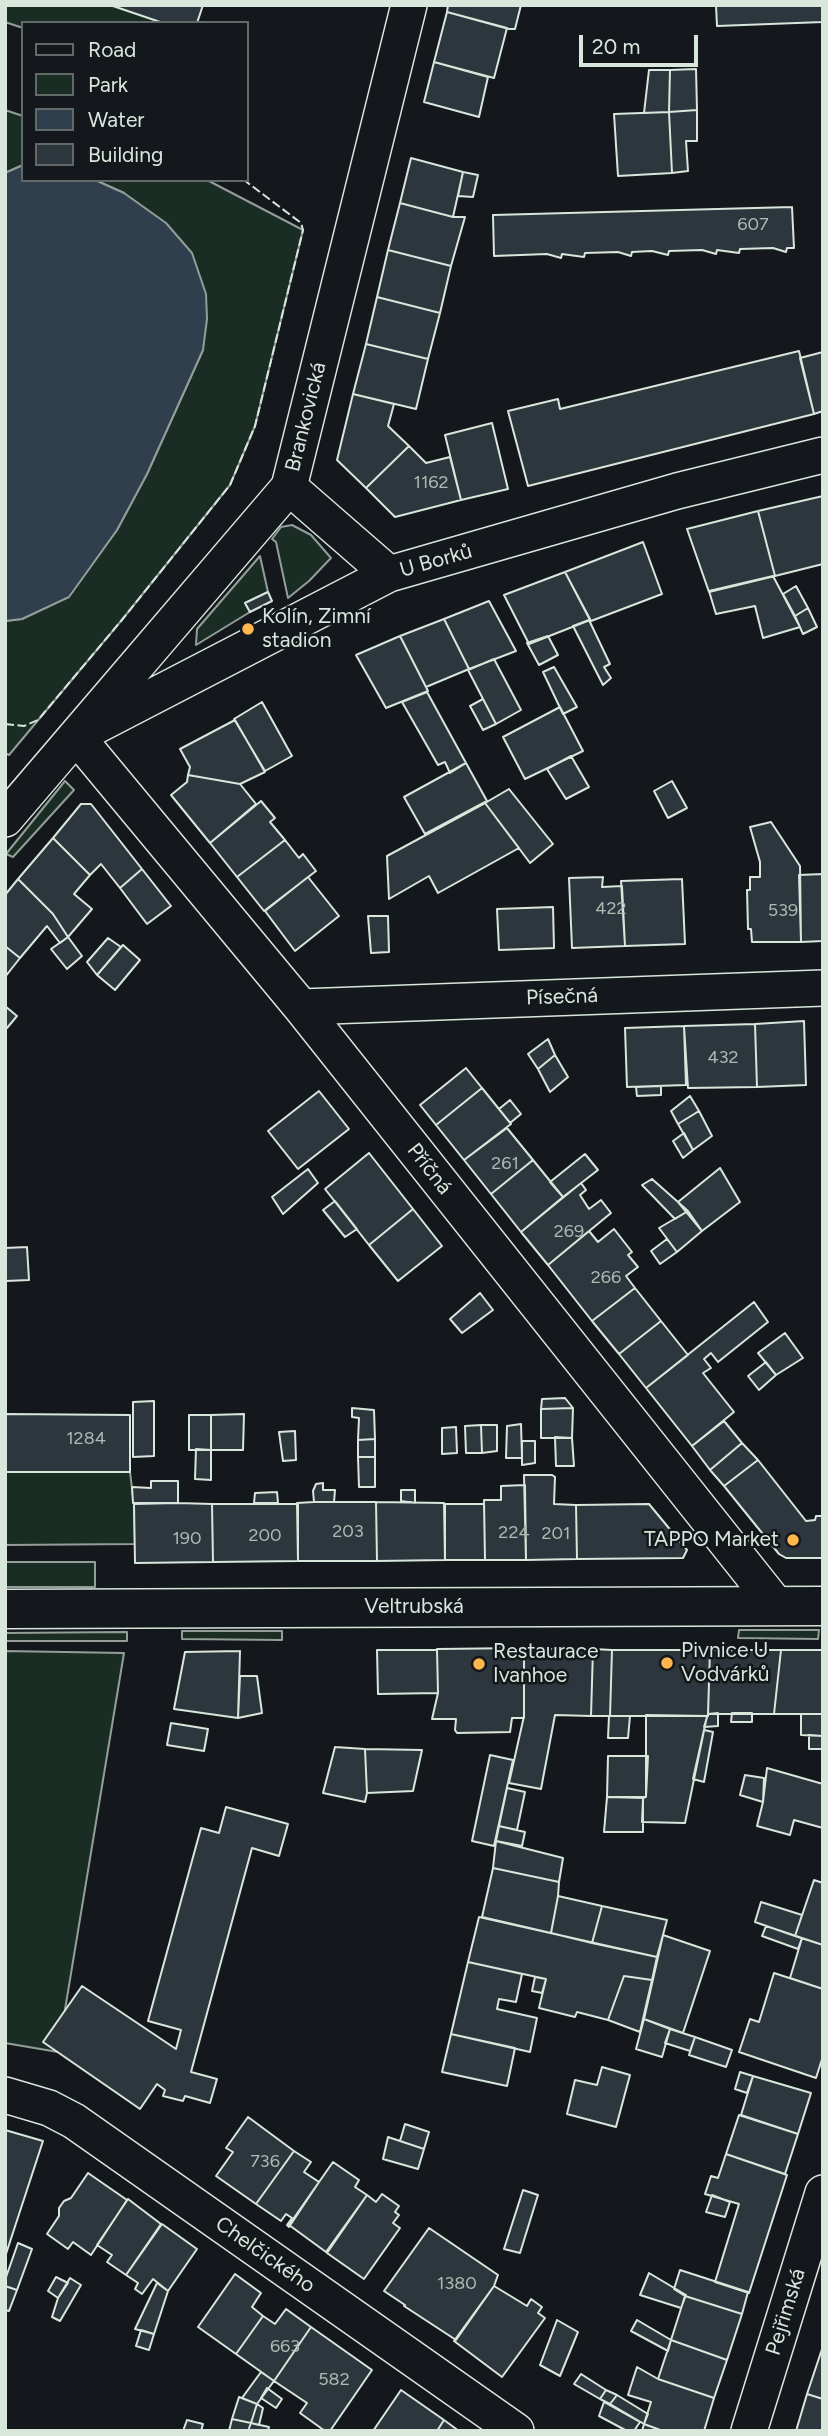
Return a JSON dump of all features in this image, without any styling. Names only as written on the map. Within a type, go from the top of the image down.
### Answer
[{"type":"street","name":"Brankovická","points":[[12,800],[76,736],[289,487],[409,5]]},
{"type":"street","name":"U Borků","points":[[76,736],[389,574],[677,491],[823,455]]},
{"type":"street","points":[[289,487],[389,574]]},
{"type":"street","name":"Příčná","points":[[76,736],[301,1007],[777,1606]]},
{"type":"street","name":"Písečná","points":[[301,1007],[823,988]]},
{"type":"street","name":"Veltrubská","points":[[5,1609],[823,1606]]},
{"type":"street","name":"Chelčického","points":[[5,2095],[49,2108],[74,2121],[516,2431]]},
{"type":"street","name":"Pejřimská","points":[[749,2431],[823,2193]]},
{"type":"green space","points":[[5,5],[183,5],[178,21],[21,21],[21,27],[5,22]]},
{"type":"green space","points":[[5,110],[21,115],[21,166],[5,173]]},
{"type":"green space","points":[[99,182],[211,182],[303,230],[255,426],[230,485],[9,755],[5,753],[5,621],[22,619],[69,596],[117,530],[147,474],[203,350],[124,193]]},
{"type":"green space","points":[[292,525],[311,535],[331,558],[288,598],[276,542],[272,539],[281,527]]},
{"type":"green space","points":[[260,556],[268,592],[245,603],[250,612],[196,645],[197,629]]},
{"type":"green space","points":[[65,781],[74,790],[13,857],[6,854]]},
{"type":"green space","points":[[5,1472],[130,1472],[135,1544],[5,1545]]},
{"type":"green space","points":[[5,1562],[95,1562],[95,1587],[5,1587]]},
{"type":"green space","points":[[739,1630],[819,1630],[818,1639],[738,1638]]},
{"type":"green space","points":[[182,1631],[282,1631],[282,1640],[182,1639]]},
{"type":"green space","points":[[127,1632],[127,1641],[5,1641],[5,1633]]},
{"type":"green space","points":[[5,1651],[124,1653],[58,2052],[5,2043]]},
{"type":"water","points":[[21,166],[21,182],[99,182],[124,193],[166,223],[192,253],[206,294],[207,319],[203,350],[147,474],[117,530],[69,597],[22,619],[5,621],[5,173]]},
{"type":"building","points":[[110,5],[203,5],[198,21],[157,21]]},
{"type":"building","points":[[448,5],[521,5],[515,29],[509,29],[447,12]]},
{"type":"building","points":[[716,5],[823,5],[823,22],[717,26]]},
{"type":"building","points":[[447,12],[507,28],[494,78],[434,62]]},
{"type":"building","points":[[434,62],[488,77],[479,117],[424,102]]},
{"type":"building","points":[[696,69],[697,110],[669,112],[670,70]]},
{"type":"building","points":[[649,70],[670,70],[669,112],[644,113]]},
{"type":"building","points":[[697,110],[697,141],[686,141],[688,171],[672,173],[669,112]]},
{"type":"building","points":[[669,112],[672,173],[618,176],[614,114]]},
{"type":"building","points":[[411,158],[463,172],[453,217],[400,203]]},
{"type":"building","points":[[463,172],[478,175],[473,197],[458,196]]},
{"type":"building","points":[[400,203],[453,217],[465,217],[451,266],[388,250]]},
{"type":"building","points":[[792,207],[794,248],[787,248],[786,252],[773,248],[740,249],[739,253],[717,250],[716,254],[702,250],[669,251],[668,255],[652,251],[632,252],[631,256],[618,252],[585,253],[584,257],[562,254],[561,258],[547,254],[494,256],[493,215]]},
{"type":"building","points":[[388,250],[451,266],[440,313],[377,297]]},
{"type":"building","points":[[377,297],[440,313],[428,359],[366,344]]},
{"type":"building","points":[[366,344],[428,359],[416,409],[353,394]]},
{"type":"building","points":[[799,351],[814,414],[528,486],[508,411],[558,399],[560,409]]},
{"type":"building","points":[[823,352],[823,411],[814,414],[800,358]]},
{"type":"building","points":[[353,394],[394,404],[388,426],[409,446],[366,488],[337,460]]},
{"type":"building","points":[[492,423],[508,489],[461,500],[445,435]]},
{"type":"building","points":[[409,446],[426,463],[450,457],[461,500],[395,517],[366,488]]},
{"type":"building","points":[[823,496],[823,564],[775,576],[758,511]]},
{"type":"building","points":[[758,511],[775,576],[709,592],[687,529]]},
{"type":"building","points":[[643,542],[662,594],[591,621],[565,572]]},
{"type":"building","points":[[565,572],[590,620],[529,644],[504,595]]},
{"type":"building","points":[[773,576],[800,627],[763,638],[755,606],[716,614],[709,591]]},
{"type":"building","points":[[796,586],[808,608],[795,616],[783,594]]},
{"type":"building","points":[[268,592],[272,601],[250,612],[245,603]]},
{"type":"building","points":[[489,601],[516,651],[469,669],[444,619]]},
{"type":"building","points":[[808,608],[817,627],[803,634],[795,616]]},
{"type":"building","points":[[444,619],[469,669],[426,687],[400,636]]},
{"type":"building","points":[[589,620],[610,664],[604,667],[611,678],[603,685],[573,626]]},
{"type":"building","points":[[400,636],[428,691],[386,708],[356,655]]},
{"type":"building","points":[[548,636],[558,655],[539,665],[527,643]]},
{"type":"building","points":[[494,659],[521,710],[496,724],[468,670]]},
{"type":"building","points":[[554,667],[577,707],[563,714],[543,672]]},
{"type":"building","points":[[427,692],[466,763],[450,773],[445,762],[438,765],[402,702]]},
{"type":"building","points":[[483,699],[496,724],[483,730],[470,706]]},
{"type":"building","points":[[262,702],[292,756],[265,771],[234,719]]},
{"type":"building","points":[[560,707],[583,751],[525,779],[503,737]]},
{"type":"building","points":[[235,720],[265,772],[240,784],[188,775],[190,767],[180,749]]},
{"type":"building","points":[[571,756],[589,787],[566,799],[547,769]]},
{"type":"building","points":[[466,763],[487,801],[425,834],[404,797]]},
{"type":"building","points":[[188,775],[240,784],[256,804],[210,843],[171,795],[187,782]]},
{"type":"building","points":[[672,781],[687,808],[668,818],[654,791]]},
{"type":"building","points":[[509,789],[553,844],[530,863],[485,803]]},
{"type":"building","points":[[261,801],[275,818],[270,822],[285,840],[237,877],[210,843]]},
{"type":"building","points":[[485,803],[519,848],[438,893],[429,876],[389,899],[387,856]]},
{"type":"building","points":[[81,804],[91,804],[142,869],[120,888],[101,864],[90,875],[53,838]]},
{"type":"building","points":[[771,822],[800,866],[801,942],[752,942],[751,929],[748,929],[747,890],[750,890],[750,877],[760,877],[760,862],[750,827]]},
{"type":"building","points":[[53,838],[90,875],[74,894],[92,909],[68,937],[53,914],[18,879]]},
{"type":"building","points":[[285,840],[299,858],[303,854],[316,871],[264,911],[237,877]]},
{"type":"building","points":[[142,869],[171,906],[147,924],[120,888]]},
{"type":"building","points":[[823,874],[823,941],[801,942],[799,875]]},
{"type":"building","points":[[308,877],[339,916],[295,951],[265,911]]},
{"type":"building","points":[[603,877],[602,887],[622,886],[625,946],[572,948],[569,878]]},
{"type":"building","points":[[18,879],[53,914],[68,937],[60,943],[47,926],[20,958],[5,946],[5,895]]},
{"type":"building","points":[[682,879],[685,944],[625,946],[621,881]]},
{"type":"building","points":[[553,907],[554,948],[499,950],[497,909]]},
{"type":"building","points":[[368,916],[388,916],[389,952],[371,953]]},
{"type":"building","points":[[68,937],[82,956],[67,969],[51,949]]},
{"type":"building","points":[[108,938],[121,947],[97,975],[87,962]]},
{"type":"building","points":[[123,945],[140,960],[115,990],[97,975]]},
{"type":"building","points":[[5,946],[20,958],[5,977]]},
{"type":"building","points":[[5,1006],[17,1016],[7,1028],[5,1026]]},
{"type":"building","points":[[804,1021],[806,1085],[757,1087],[755,1024]]},
{"type":"building","points":[[755,1024],[757,1087],[688,1088],[684,1026]]},
{"type":"building","points":[[684,1026],[686,1085],[627,1087],[625,1028]]},
{"type":"building","points":[[548,1039],[555,1055],[538,1069],[528,1054]]},
{"type":"building","points":[[555,1055],[568,1077],[550,1092],[538,1069]]},
{"type":"building","points":[[466,1068],[482,1088],[436,1125],[420,1105]]},
{"type":"building","points":[[661,1086],[661,1095],[637,1096],[636,1087]]},
{"type":"building","points":[[482,1088],[511,1124],[464,1160],[436,1125]]},
{"type":"building","points":[[319,1091],[349,1129],[298,1169],[268,1131]]},
{"type":"building","points":[[690,1096],[699,1111],[678,1124],[671,1111]]},
{"type":"building","points":[[510,1100],[521,1114],[510,1123],[499,1109]]},
{"type":"building","points":[[699,1111],[712,1136],[693,1150],[678,1124]]},
{"type":"building","points":[[507,1128],[533,1160],[491,1194],[464,1160]]},
{"type":"building","points":[[684,1133],[693,1150],[683,1158],[673,1141]]},
{"type":"building","points":[[369,1153],[413,1209],[369,1245],[325,1189]]},
{"type":"building","points":[[585,1154],[598,1170],[563,1197],[550,1182]]},
{"type":"building","points":[[533,1160],[563,1197],[521,1232],[491,1194]]},
{"type":"building","points":[[720,1168],[740,1202],[702,1231],[678,1202]]},
{"type":"building","points":[[308,1169],[318,1183],[283,1214],[272,1197]]},
{"type":"building","points":[[652,1179],[688,1211],[675,1219],[642,1185]]},
{"type":"building","points":[[581,1183],[586,1190],[580,1195],[589,1209],[601,1200],[611,1213],[548,1265],[521,1232]]},
{"type":"building","points":[[335,1201],[357,1229],[345,1237],[323,1210]]},
{"type":"building","points":[[413,1209],[442,1246],[398,1281],[369,1245]]},
{"type":"building","points":[[688,1211],[702,1231],[677,1252],[659,1228]]},
{"type":"building","points":[[614,1229],[632,1252],[628,1255],[638,1267],[626,1276],[635,1288],[592,1321],[548,1265],[589,1231],[598,1242]]},
{"type":"building","points":[[667,1239],[677,1252],[660,1264],[651,1251]]},
{"type":"building","points":[[27,1247],[29,1280],[6,1281],[5,1307],[5,1248]]},
{"type":"building","points":[[635,1288],[661,1321],[619,1354],[592,1321]]},
{"type":"building","points":[[480,1293],[493,1310],[462,1333],[450,1319]]},
{"type":"building","points":[[754,1302],[768,1322],[718,1362],[711,1353],[704,1359],[711,1368],[703,1373],[734,1412],[692,1446],[646,1388]]},
{"type":"building","points":[[661,1321],[688,1355],[646,1388],[619,1354]]},
{"type":"building","points":[[785,1333],[803,1358],[776,1375],[758,1353]]},
{"type":"building","points":[[766,1362],[776,1375],[759,1390],[748,1376]]},
{"type":"building","points":[[565,1398],[573,1408],[541,1409],[542,1399]]},
{"type":"building","points":[[154,1401],[154,1456],[133,1457],[133,1402]]},
{"type":"building","points":[[352,1408],[374,1410],[375,1439],[358,1440],[359,1418],[352,1417]]},
{"type":"building","points":[[573,1408],[572,1438],[541,1438],[541,1409]]},
{"type":"building","points":[[5,1414],[130,1415],[130,1472],[5,1472]]},
{"type":"building","points":[[244,1414],[243,1450],[211,1450],[211,1415]]},
{"type":"building","points":[[189,1415],[211,1415],[211,1450],[189,1450]]},
{"type":"building","points":[[724,1421],[742,1443],[710,1470],[692,1446]]},
{"type":"building","points":[[521,1424],[522,1458],[506,1458],[507,1426]]},
{"type":"building","points":[[481,1425],[497,1425],[497,1451],[482,1453]]},
{"type":"building","points":[[481,1425],[482,1453],[466,1453],[465,1426]]},
{"type":"building","points":[[456,1427],[457,1453],[442,1454],[442,1428]]},
{"type":"building","points":[[295,1431],[296,1460],[283,1461],[279,1432]]},
{"type":"building","points":[[555,1437],[572,1438],[574,1466],[556,1466]]},
{"type":"building","points":[[375,1439],[375,1457],[358,1457],[358,1440]]},
{"type":"building","points":[[522,1441],[535,1441],[535,1463],[522,1465]]},
{"type":"building","points":[[742,1443],[758,1460],[724,1486],[710,1470]]},
{"type":"building","points":[[196,1449],[211,1450],[211,1480],[195,1479]]},
{"type":"building","points":[[358,1457],[375,1457],[375,1487],[359,1487]]},
{"type":"building","points":[[758,1460],[806,1521],[823,1516],[823,1558],[786,1558],[779,1554],[724,1486]]},
{"type":"building","points":[[524,1475],[552,1475],[555,1477],[554,1504],[576,1505],[577,1559],[526,1560]]},
{"type":"building","points":[[151,1481],[178,1481],[178,1503],[133,1503],[132,1487],[151,1488]]},
{"type":"building","points":[[323,1483],[323,1490],[335,1490],[334,1502],[314,1502],[313,1491],[316,1484]]},
{"type":"building","points":[[525,1485],[526,1560],[485,1560],[484,1500],[501,1500],[501,1486]]},
{"type":"building","points":[[401,1490],[415,1490],[415,1503],[401,1501]]},
{"type":"building","points":[[277,1492],[278,1503],[254,1503],[255,1493]]},
{"type":"building","points":[[376,1502],[377,1561],[298,1561],[297,1503]]},
{"type":"building","points":[[376,1502],[444,1503],[445,1560],[377,1561]]},
{"type":"building","points":[[134,1504],[212,1504],[213,1562],[135,1563]]},
{"type":"building","points":[[212,1504],[298,1504],[298,1561],[213,1562]]},
{"type":"building","points":[[445,1504],[484,1504],[485,1560],[445,1560]]},
{"type":"building","points":[[649,1504],[687,1550],[683,1558],[577,1559],[576,1505]]},
{"type":"building","points":[[524,1648],[524,1718],[512,1718],[510,1732],[457,1733],[456,1719],[432,1719],[438,1693],[437,1649]]},
{"type":"building","points":[[524,1649],[593,1649],[591,1716],[555,1715],[541,1789],[509,1783],[524,1716]]},
{"type":"building","points":[[593,1649],[612,1650],[610,1716],[591,1716]]},
{"type":"building","points":[[377,1650],[437,1650],[438,1693],[378,1694]]},
{"type":"building","points":[[612,1650],[710,1650],[708,1716],[610,1716]]},
{"type":"building","points":[[710,1650],[781,1650],[774,1714],[708,1714]]},
{"type":"building","points":[[781,1650],[823,1650],[823,1714],[774,1714]]},
{"type":"building","points":[[240,1651],[238,1718],[174,1709],[185,1652]]},
{"type":"building","points":[[240,1676],[257,1676],[262,1713],[238,1718]]},
{"type":"building","points":[[718,1713],[718,1726],[704,1727],[708,1714]]},
{"type":"building","points":[[732,1713],[752,1713],[752,1722],[731,1722]]},
{"type":"building","points":[[801,1714],[823,1714],[823,1736],[801,1735]]},
{"type":"building","points":[[646,1715],[707,1716],[685,1823],[642,1822],[643,1798],[646,1797]]},
{"type":"building","points":[[609,1716],[630,1716],[628,1738],[608,1738]]},
{"type":"building","points":[[171,1723],[208,1729],[204,1751],[167,1745]]},
{"type":"building","points":[[704,1730],[713,1732],[704,1782],[693,1779]]},
{"type":"building","points":[[809,1735],[823,1736],[823,1749],[809,1749]]},
{"type":"building","points":[[335,1747],[365,1749],[365,1802],[323,1793]]},
{"type":"building","points":[[365,1749],[422,1750],[413,1791],[367,1793]]},
{"type":"building","points":[[490,1755],[513,1760],[494,1846],[472,1841]]},
{"type":"building","points":[[608,1756],[648,1756],[646,1797],[607,1797]]},
{"type":"building","points":[[767,1768],[823,1784],[823,1828],[794,1820],[790,1835],[757,1826]]},
{"type":"building","points":[[745,1775],[764,1778],[763,1802],[740,1795]]},
{"type":"building","points":[[507,1788],[525,1792],[517,1830],[499,1826]]},
{"type":"building","points":[[607,1797],[643,1798],[643,1832],[604,1832]]},
{"type":"building","points":[[226,1807],[288,1824],[279,1856],[252,1848],[191,2072],[217,2079],[210,2103],[185,2096],[183,2101],[163,2096],[165,2090],[157,2084],[140,2109],[43,2042],[82,1986],[176,2049],[181,2030],[148,2021],[201,1828],[219,1833]]},
{"type":"building","points":[[499,1826],[525,1832],[522,1846],[496,1841]]},
{"type":"building","points":[[496,1841],[563,1858],[559,1882],[493,1868]]},
{"type":"building","points":[[493,1868],[559,1882],[551,1933],[482,1917]]},
{"type":"building","points":[[814,1880],[823,1883],[823,1945],[795,1936]]},
{"type":"building","points":[[558,1896],[602,1906],[592,1943],[551,1933]]},
{"type":"building","points":[[761,1902],[802,1915],[795,1936],[755,1922]]},
{"type":"building","points":[[602,1906],[667,1920],[657,1957],[592,1943]]},
{"type":"building","points":[[479,1917],[657,1957],[652,1980],[624,1976],[608,2020],[577,2012],[575,2017],[539,2008],[546,1979],[468,1962]]},
{"type":"building","points":[[766,1926],[802,1938],[798,1949],[762,1936]]},
{"type":"building","points":[[663,1935],[710,1951],[683,2033],[644,2019]]},
{"type":"building","points":[[802,1938],[823,1945],[823,1989],[790,1978]]},
{"type":"building","points":[[468,1962],[522,1974],[516,2002],[499,1999],[497,2009],[537,2018],[530,2052],[451,2034]]},
{"type":"building","points":[[774,1973],[823,1989],[823,2056],[816,2078],[739,2052],[750,2019],[759,2022]]},
{"type":"building","points":[[624,1976],[652,1980],[640,2032],[608,2020]]},
{"type":"building","points":[[535,1977],[546,1979],[542,1993],[532,1991]]},
{"type":"building","points":[[644,2019],[670,2029],[662,2057],[636,2049]]},
{"type":"building","points":[[670,2029],[695,2037],[690,2051],[665,2043]]},
{"type":"building","points":[[451,2034],[515,2048],[507,2086],[442,2072]]},
{"type":"building","points":[[695,2037],[732,2050],[726,2067],[689,2055]]},
{"type":"building","points":[[602,2067],[630,2075],[616,2127],[567,2114],[575,2080],[597,2085]]},
{"type":"building","points":[[740,2072],[753,2076],[747,2093],[735,2089]]},
{"type":"building","points":[[753,2076],[811,2093],[798,2134],[741,2115]]},
{"type":"building","points":[[739,2115],[798,2134],[785,2174],[726,2154]]},
{"type":"building","points":[[248,2117],[294,2151],[256,2204],[216,2176],[233,2152],[226,2148]]},
{"type":"building","points":[[405,2124],[429,2132],[424,2149],[400,2141]]},
{"type":"building","points":[[5,2130],[43,2141],[5,2257]]},
{"type":"building","points":[[388,2137],[424,2149],[418,2169],[383,2159]]},
{"type":"building","points":[[294,2151],[311,2162],[304,2172],[319,2182],[289,2227],[287,2225],[292,2218],[286,2214],[281,2221],[256,2204]]},
{"type":"building","points":[[726,2154],[787,2175],[749,2293],[715,2282],[739,2204],[705,2194],[711,2176],[718,2178]]},
{"type":"building","points":[[333,2162],[359,2180],[355,2187],[367,2195],[326,2252],[289,2225]]},
{"type":"building","points":[[88,2173],[127,2200],[91,2255],[73,2242],[68,2249],[47,2234],[59,2216],[59,2208],[64,2201],[71,2198]]},
{"type":"building","points":[[523,2190],[538,2195],[520,2253],[504,2249]]},
{"type":"building","points":[[382,2194],[399,2206],[395,2212],[399,2215],[393,2223],[400,2228],[364,2279],[327,2253],[367,2195],[376,2202]]},
{"type":"building","points":[[712,2195],[730,2202],[725,2217],[706,2212]]},
{"type":"building","points":[[128,2199],[161,2224],[126,2275],[107,2262],[112,2255],[97,2245]]},
{"type":"building","points":[[162,2224],[197,2249],[168,2291],[153,2279],[142,2294],[135,2289],[138,2283],[126,2275]]},
{"type":"building","points":[[429,2228],[498,2275],[494,2286],[456,2340],[384,2291]]},
{"type":"building","points":[[18,2243],[32,2249],[17,2290],[5,2286],[5,2280]]},
{"type":"building","points":[[680,2270],[748,2292],[742,2314],[685,2296],[674,2289]]},
{"type":"building","points":[[649,2273],[686,2295],[681,2308],[640,2295]]},
{"type":"building","points":[[235,2274],[261,2293],[252,2307],[263,2316],[236,2354],[198,2327]]},
{"type":"building","points":[[56,2277],[68,2283],[58,2298],[48,2291]]},
{"type":"building","points":[[70,2278],[81,2285],[60,2321],[52,2317],[58,2298]]},
{"type":"building","points":[[157,2283],[168,2291],[154,2334],[135,2329]]},
{"type":"building","points":[[5,2286],[17,2290],[9,2311],[5,2310]]},
{"type":"building","points":[[494,2286],[527,2306],[531,2299],[542,2307],[538,2313],[545,2318],[502,2377],[454,2341]]},
{"type":"building","points":[[685,2296],[742,2314],[727,2360],[671,2340]]},
{"type":"building","points":[[286,2309],[311,2327],[274,2381],[236,2354],[263,2316],[275,2324]]},
{"type":"building","points":[[557,2320],[578,2332],[560,2376],[540,2365]]},
{"type":"building","points":[[637,2320],[671,2340],[668,2351],[631,2331]]},
{"type":"building","points":[[311,2327],[372,2370],[330,2431],[325,2431],[300,2413],[307,2403],[274,2381]]},
{"type":"building","points":[[141,2330],[154,2334],[149,2350],[136,2346]]},
{"type":"building","points":[[671,2340],[727,2360],[714,2398],[658,2379]]},
{"type":"building","points":[[823,2350],[823,2399],[807,2394]]},
{"type":"building","points":[[637,2367],[658,2379],[714,2398],[704,2431],[663,2431],[644,2424],[651,2402],[628,2395]]},
{"type":"building","points":[[261,2372],[274,2381],[257,2404],[242,2398]]},
{"type":"building","points":[[581,2374],[606,2390],[600,2399],[574,2384]]},
{"type":"building","points":[[267,2388],[282,2399],[276,2408],[261,2398]]},
{"type":"building","points":[[401,2390],[444,2420],[437,2431],[373,2431]]},
{"type":"building","points":[[606,2390],[617,2395],[610,2404],[600,2399]]},
{"type":"building","points":[[807,2394],[823,2399],[823,2431],[796,2431]]},
{"type":"building","points":[[617,2395],[648,2414],[644,2424],[610,2404]]},
{"type":"building","points":[[239,2397],[257,2404],[251,2423],[232,2419]]},
{"type":"building","points":[[604,2402],[640,2422],[634,2431],[627,2431],[599,2416]]},
{"type":"building","points":[[257,2404],[263,2408],[259,2425],[251,2423]]},
{"type":"building","points":[[232,2419],[251,2423],[248,2431],[229,2431]]},
{"type":"building","points":[[187,2420],[203,2424],[201,2431],[183,2431]]},
{"type":"building","points":[[444,2420],[459,2431],[437,2431]]},
{"type":"building","points":[[251,2423],[269,2427],[268,2431],[248,2431]]},
{"type":"building","points":[[644,2424],[663,2431],[642,2431]]},
{"type":"fence","points":[[5,724],[24,726],[38,720],[230,485],[255,426],[303,230],[301,223],[247,182]]},
{"type":"place","name":"Kolín, Zimní stadion","points":[[248,629]]},
{"type":"place","name":"TAPPO Market","points":[[793,1540]]},
{"type":"place","name":"Pivnice U Vodvárků","points":[[667,1663]]},
{"type":"place","name":"Restaurace Ivanhoe","points":[[479,1664]]}]
